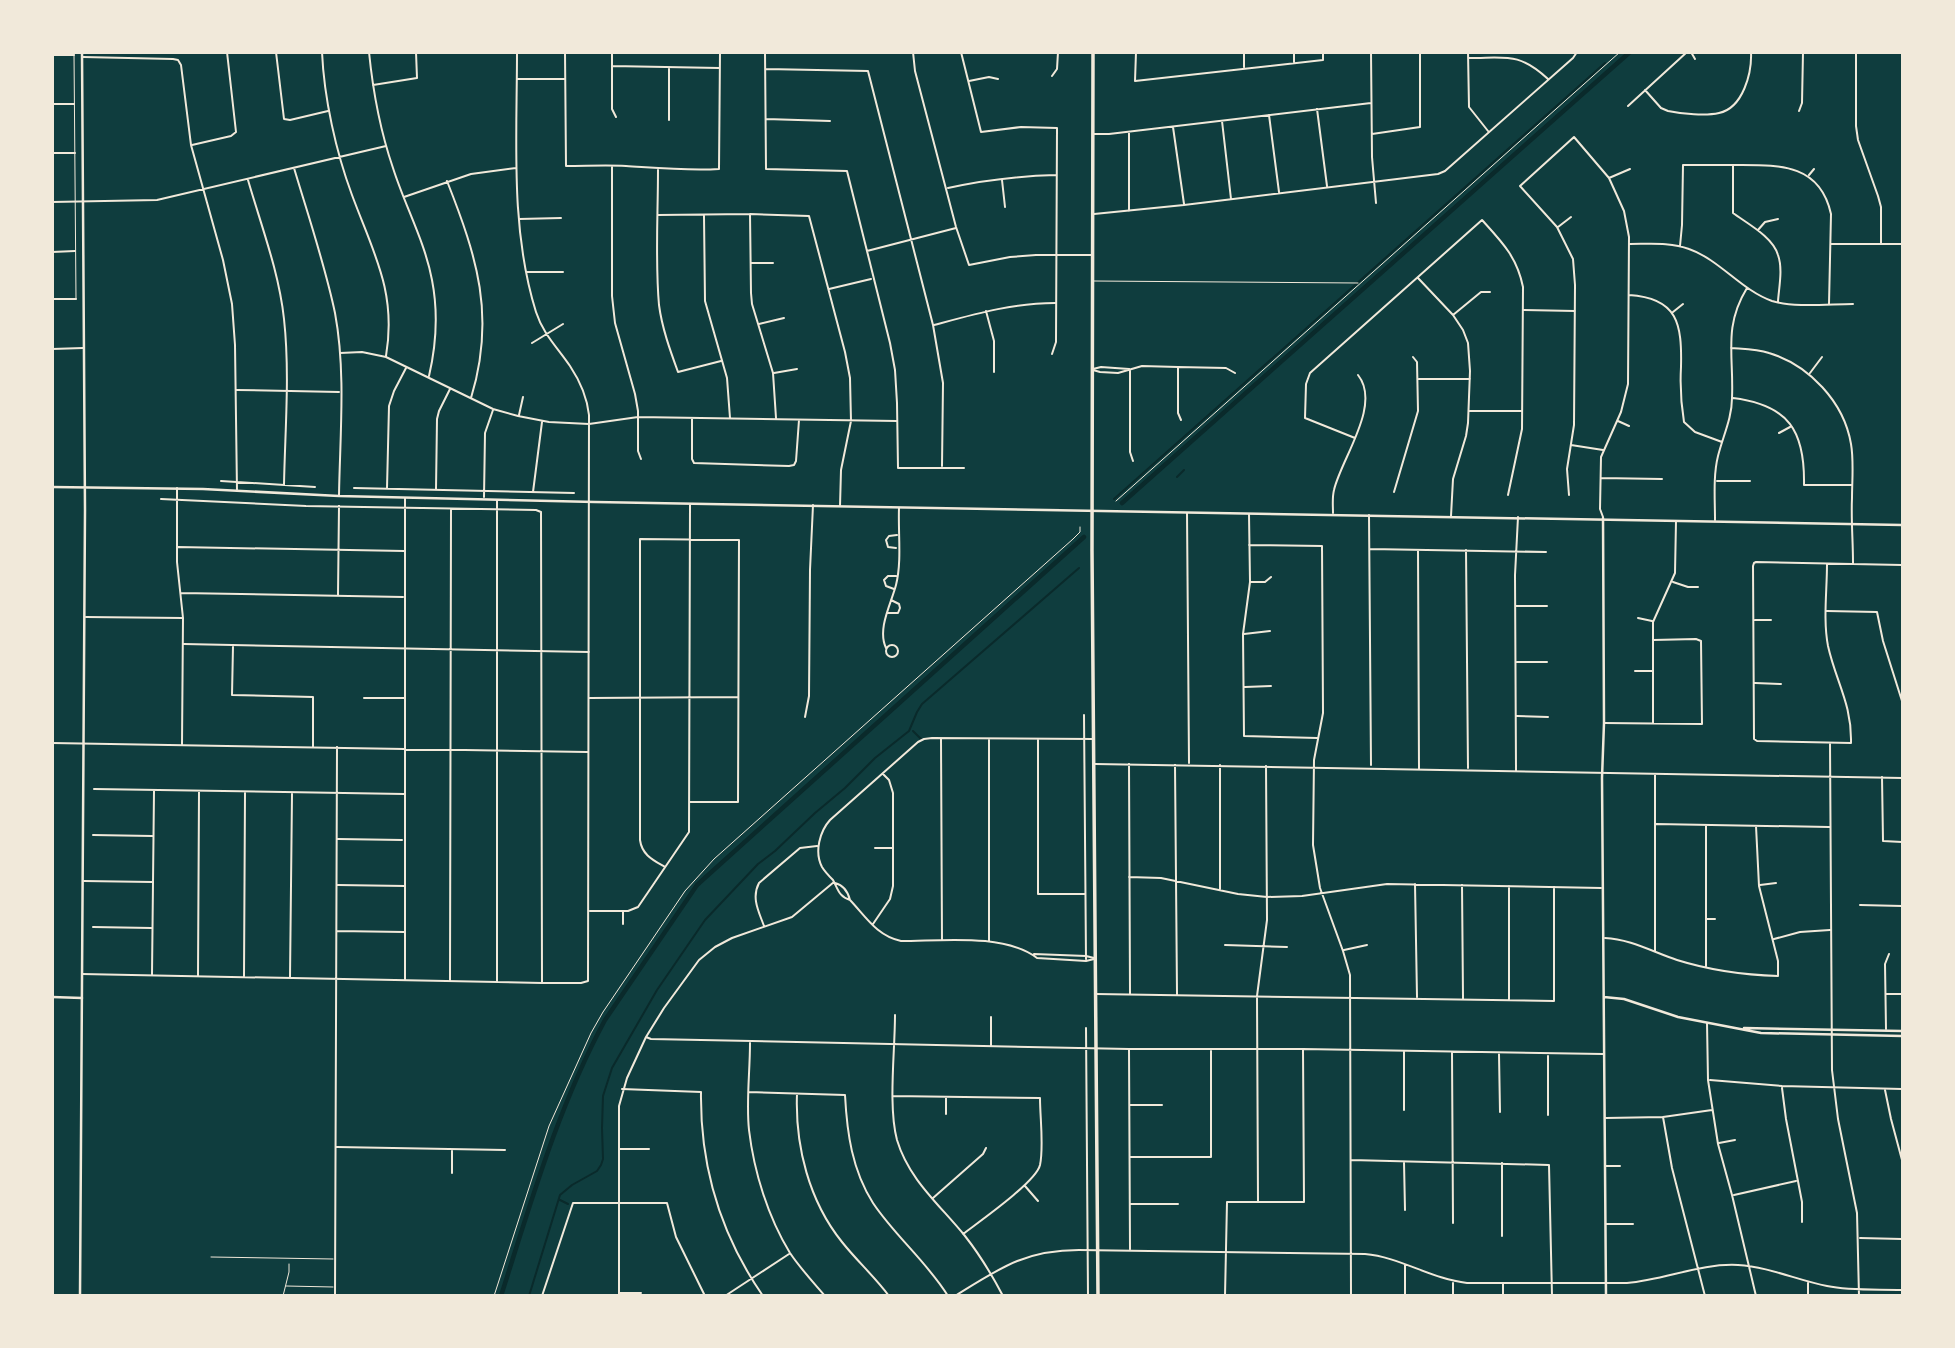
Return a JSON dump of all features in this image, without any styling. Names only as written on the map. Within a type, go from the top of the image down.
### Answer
[{"type":"main road","points":[[1093,52],[1092,510],[1098,1296]]},
{"type":"main road","points":[[80,1296],[85,617],[82,55]]},
{"type":"main road","points":[[52,487],[177,488],[339,496],[589,502],[1902,525]]},
{"type":"main road","points":[[1603,518],[1606,1296]]},
{"type":"main road","points":[[52,997],[82,998]]},
{"type":"main road","points":[[1604,997],[1624,999],[1678,1017],[1741,1028],[1831,1030],[1902,1036]]},
{"type":"main road","points":[[1741,1028],[1761,1034],[1831,1035],[1902,1031]]},
{"type":"street","points":[[117,52],[117,57]]},
{"type":"street","points":[[191,145],[230,136],[236,132],[227,52]]},
{"type":"street","points":[[276,52],[284,119],[329,111]]},
{"type":"street","points":[[322,52],[329,111],[351,193],[383,274],[390,328],[386,357]]},
{"type":"street","points":[[369,52],[377,113],[386,146],[432,279],[435,326],[428,377]]},
{"type":"street","points":[[372,85],[417,78],[416,52]]},
{"type":"street","points":[[82,974],[542,983],[588,981],[588,407],[579,380],[546,334],[537,316],[526,272],[518,219],[517,52]]},
{"type":"street","points":[[565,52],[566,166],[658,169],[719,169],[720,52]]},
{"type":"street","points":[[612,52],[612,109],[616,117]]},
{"type":"street","points":[[765,52],[766,169],[847,171],[895,370],[898,468],[964,468]]},
{"type":"street","points":[[913,52],[915,71],[968,265],[1010,257],[1093,256]]},
{"type":"street","points":[[961,52],[981,132],[1021,127],[1057,128],[1056,342],[1052,354]]},
{"type":"street","points":[[1052,76],[1057,69],[1058,52]]},
{"type":"street","points":[[1136,52],[1135,81],[1323,60],[1323,52]]},
{"type":"street","points":[[1244,52],[1244,68]]},
{"type":"street","points":[[1294,52],[1294,63]]},
{"type":"street","points":[[1371,52],[1371,134],[1376,203]]},
{"type":"street","points":[[1371,134],[1420,127],[1420,52]]},
{"type":"street","points":[[1468,52],[1469,107],[1488,132]]},
{"type":"street","points":[[1093,214],[1129,212],[1442,172],[1577,52]]},
{"type":"street","points":[[1628,106],[1687,52]]},
{"type":"street","points":[[1691,52],[1695,59]]},
{"type":"street","points":[[1645,90],[1661,108],[1668,111],[1720,113],[1731,107],[1745,87],[1751,70],[1751,52]]},
{"type":"street","points":[[1800,111],[1803,52]]},
{"type":"street","points":[[1856,52],[1856,126],[1881,207],[1881,244]]},
{"type":"street","points":[[52,55],[74,54]]},
{"type":"street","points":[[82,55],[178,60],[181,65],[191,145],[223,260],[232,304],[237,491]]},
{"type":"street","points":[[1468,58],[1512,58],[1524,61],[1548,79]]},
{"type":"street","points":[[612,66],[720,68]]},
{"type":"street","points":[[670,67],[670,120]]},
{"type":"street","points":[[765,69],[867,71],[933,325],[943,383],[942,468]]},
{"type":"street","points":[[517,79],[565,79]]},
{"type":"street","points":[[968,81],[998,79]]},
{"type":"street","points":[[1093,134],[1371,103]]},
{"type":"street","points":[[52,104],[74,104]]},
{"type":"street","points":[[1317,109],[1327,187]]},
{"type":"street","points":[[1269,114],[1279,193]]},
{"type":"street","points":[[765,120],[830,121]]},
{"type":"street","points":[[1222,120],[1231,199]]},
{"type":"street","points":[[1173,125],[1184,205]]},
{"type":"street","points":[[1129,131],[1129,212]]},
{"type":"street","points":[[1569,495],[1566,479],[1574,425],[1573,259],[1557,227],[1520,186],[1574,137],[1609,178],[1627,219],[1629,244],[1628,384],[1618,421],[1601,457],[1600,509],[1603,518]]},
{"type":"street","points":[[52,202],[157,200],[386,146]]},
{"type":"street","points":[[52,153],[75,153]]},
{"type":"street","points":[[1680,246],[1684,165],[1782,166],[1802,172],[1821,190],[1829,205],[1829,304]]},
{"type":"street","points":[[1733,165],[1733,213],[1773,245],[1778,254],[1778,302]]},
{"type":"street","points":[[612,166],[612,296],[615,323],[635,394],[638,451],[641,459]]},
{"type":"street","points":[[403,197],[471,174],[517,167]]},
{"type":"street","points":[[294,168],[335,313],[341,392],[339,496]]},
{"type":"street","points":[[658,169],[660,306],[663,328],[678,372],[721,361]]},
{"type":"street","points":[[1609,178],[1630,169]]},
{"type":"street","points":[[1808,176],[1814,169]]},
{"type":"street","points":[[947,189],[1001,178],[1057,175]]},
{"type":"street","points":[[1001,178],[1005,207]]},
{"type":"street","points":[[248,179],[279,284],[285,319],[284,485]]},
{"type":"street","points":[[447,181],[473,252],[482,301],[482,349],[478,375],[470,399]]},
{"type":"street","points":[[750,214],[751,293],[772,373],[776,419]]},
{"type":"street","points":[[658,215],[809,216],[848,367],[851,421],[841,470],[840,506]]},
{"type":"street","points":[[704,215],[705,301],[727,379],[730,419]]},
{"type":"street","points":[[1557,227],[1571,217]]},
{"type":"street","points":[[518,219],[562,218]]},
{"type":"street","points":[[1757,231],[1765,222],[1778,219]]},
{"type":"street","points":[[1355,438],[1305,418],[1306,384],[1314,369],[1482,220],[1510,252],[1524,287],[1520,438],[1508,495]]},
{"type":"street","points":[[866,252],[957,228]]},
{"type":"street","points":[[1830,243],[1902,244]]},
{"type":"street","points":[[1629,244],[1680,246],[1706,258],[1747,287],[1778,302],[1853,304]]},
{"type":"street","points":[[52,251],[75,251]]},
{"type":"street","points":[[750,263],[773,263]]},
{"type":"street","points":[[526,272],[564,272]]},
{"type":"street","points":[[1418,277],[1453,315],[1468,343],[1469,411],[1466,436],[1453,479],[1451,516]]},
{"type":"street","points":[[828,289],[873,278]]},
{"type":"street","points":[[1715,520],[1718,457],[1732,398],[1733,316],[1747,287]]},
{"type":"street","points":[[1453,315],[1481,292],[1490,292]]},
{"type":"street","points":[[1629,295],[1656,300],[1672,312],[1679,325],[1682,346],[1684,422],[1695,432],[1723,442]]},
{"type":"street","points":[[52,299],[76,299]]},
{"type":"street","points":[[933,325],[986,311],[1032,303],[1056,303]]},
{"type":"street","points":[[1672,312],[1683,304]]},
{"type":"street","points":[[1523,310],[1575,311]]},
{"type":"street","points":[[986,311],[994,341],[994,372]]},
{"type":"street","points":[[758,325],[784,318]]},
{"type":"street","points":[[532,343],[562,324]]},
{"type":"street","points":[[52,349],[85,348]]},
{"type":"street","points":[[1731,348],[1767,352],[1809,374],[1830,396],[1845,422],[1852,447],[1853,564]]},
{"type":"street","points":[[340,353],[362,352],[386,357],[470,399],[518,416],[542,421],[589,424],[638,417],[897,421]]},
{"type":"street","points":[[1394,492],[1418,411],[1417,362],[1413,357]]},
{"type":"street","points":[[1809,374],[1822,357]]},
{"type":"street","points":[[1092,370],[1100,367],[1130,369],[1142,366],[1226,368],[1235,373]]},
{"type":"street","points":[[387,489],[389,406],[407,367]]},
{"type":"street","points":[[1178,367],[1178,413],[1181,420]]},
{"type":"street","points":[[772,373],[797,369]]},
{"type":"street","points":[[1130,369],[1130,452],[1133,461]]},
{"type":"street","points":[[1333,514],[1334,488],[1364,417],[1363,381],[1358,375]]},
{"type":"street","points":[[1418,379],[1469,379]]},
{"type":"street","points":[[436,490],[437,419],[450,388]]},
{"type":"street","points":[[236,390],[341,392]]},
{"type":"street","points":[[518,416],[523,397]]},
{"type":"street","points":[[1732,398],[1765,404],[1777,411],[1791,426],[1802,448],[1804,485],[1852,485]]},
{"type":"street","points":[[484,499],[485,433],[494,408]]},
{"type":"street","points":[[1469,411],[1522,411]]},
{"type":"street","points":[[692,418],[694,463],[794,465],[799,419]]},
{"type":"street","points":[[533,492],[542,421]]},
{"type":"street","points":[[1618,421],[1629,426]]},
{"type":"street","points":[[1683,430],[1688,426]]},
{"type":"street","points":[[1779,433],[1791,426]]},
{"type":"street","points":[[1571,445],[1604,450]]},
{"type":"street","points":[[1600,478],[1662,479]]},
{"type":"street","points":[[221,481],[316,487]]},
{"type":"street","points":[[1716,481],[1749,481]]},
{"type":"street","points":[[177,488],[177,547],[184,618],[182,745]]},
{"type":"street","points":[[354,488],[574,493]]},
{"type":"street","points":[[405,498],[405,980]]},
{"type":"street","points":[[162,499],[541,512],[542,983]]},
{"type":"street","points":[[496,982],[497,499]]},
{"type":"street","points":[[589,911],[623,911],[634,909],[643,902],[689,832],[690,503]]},
{"type":"street","points":[[805,717],[809,696],[813,505]]},
{"type":"street","points":[[338,596],[339,506]]},
{"type":"street","points":[[886,648],[884,641],[887,612],[897,576],[899,507]]},
{"type":"street","points":[[450,981],[451,509]]},
{"type":"street","points":[[1187,512],[1189,764]]},
{"type":"street","points":[[1249,513],[1250,582],[1243,634],[1244,736],[1318,738]]},
{"type":"street","points":[[1369,514],[1371,767]]},
{"type":"street","points":[[1516,770],[1515,575],[1518,517]]},
{"type":"street","points":[[1653,723],[1653,622],[1672,582],[1676,564],[1676,520]]},
{"type":"street","points":[[898,535],[889,536],[886,540],[888,547],[898,548]]},
{"type":"street","points":[[665,867],[648,857],[641,845],[640,539],[739,540],[738,802],[690,802]]},
{"type":"street","points":[[1250,545],[1322,546],[1323,713],[1314,767],[1313,845],[1321,893],[1350,975],[1351,1296]]},
{"type":"street","points":[[177,547],[405,551]]},
{"type":"street","points":[[1370,549],[1546,552]]},
{"type":"street","points":[[1418,550],[1419,769]]},
{"type":"street","points":[[1466,550],[1468,769]]},
{"type":"street","points":[[1827,564],[1826,629],[1829,650],[1847,704],[1852,728],[1851,743],[1754,739],[1754,563],[1902,565]]},
{"type":"street","points":[[895,589],[886,586],[884,580],[888,576],[897,576]]},
{"type":"street","points":[[1250,582],[1265,582],[1271,577]]},
{"type":"street","points":[[1672,582],[1698,587]]},
{"type":"street","points":[[180,593],[405,597]]},
{"type":"street","points":[[887,612],[898,613],[900,608],[896,601],[891,600]]},
{"type":"street","points":[[1515,606],[1547,606]]},
{"type":"street","points":[[1826,611],[1877,612],[1902,701]]},
{"type":"street","points":[[85,617],[184,618]]},
{"type":"street","points":[[1638,618],[1653,622]]},
{"type":"street","points":[[1754,620],[1771,620]]},
{"type":"street","points":[[1243,634],[1270,631]]},
{"type":"street","points":[[1604,723],[1702,724],[1701,641],[1653,639]]},
{"type":"street","points":[[184,644],[589,652]]},
{"type":"street","points":[[233,645],[232,695],[313,697],[313,747]]},
{"type":"street","points":[[1516,662],[1547,662]]},
{"type":"street","points":[[1635,671],[1653,671]]},
{"type":"street","points":[[1754,684],[1781,684]]},
{"type":"street","points":[[1244,688],[1271,686]]},
{"type":"street","points":[[364,698],[404,698]]},
{"type":"street","points":[[589,698],[738,698]]},
{"type":"street","points":[[1084,715],[1086,961]]},
{"type":"street","points":[[1516,716],[1548,717]]},
{"type":"street","points":[[941,738],[942,941]]},
{"type":"street","points":[[989,739],[989,942]]},
{"type":"street","points":[[1038,739],[1038,894],[1085,894]]},
{"type":"street","points":[[1094,739],[922,740],[826,825],[821,836],[819,857],[837,890],[883,934],[901,941],[989,942],[1011,946],[1037,958],[1086,961],[1095,959]]},
{"type":"street","points":[[1830,742],[1833,1087],[1857,1213],[1859,1296]]},
{"type":"street","points":[[52,743],[589,752]]},
{"type":"street","points":[[335,1296],[337,747]]},
{"type":"street","points":[[1094,764],[1902,778]]},
{"type":"street","points":[[1129,764],[1130,994]]},
{"type":"street","points":[[1175,764],[1177,995]]},
{"type":"street","points":[[1220,765],[1220,890]]},
{"type":"street","points":[[1258,1202],[1257,996],[1267,920],[1266,766]]},
{"type":"street","points":[[872,925],[893,892],[892,786],[883,773]]},
{"type":"street","points":[[1655,774],[1655,952]]},
{"type":"street","points":[[1882,777],[1883,841],[1902,842]]},
{"type":"street","points":[[94,789],[404,794]]},
{"type":"street","points":[[152,975],[154,790]]},
{"type":"street","points":[[198,976],[200,791]]},
{"type":"street","points":[[244,977],[246,792]]},
{"type":"street","points":[[290,978],[292,792]]},
{"type":"street","points":[[1655,824],[1830,827]]},
{"type":"street","points":[[1706,825],[1706,968]]},
{"type":"street","points":[[1604,937],[1625,940],[1706,968],[1778,976],[1778,961],[1759,886],[1756,826]]},
{"type":"street","points":[[93,835],[153,836]]},
{"type":"street","points":[[337,839],[404,840]]},
{"type":"street","points":[[764,927],[755,899],[759,883],[800,848],[819,846]]},
{"type":"street","points":[[875,848],[893,848]]},
{"type":"street","points":[[1129,877],[1175,880],[1267,897],[1302,896],[1373,885],[1603,888]]},
{"type":"street","points":[[83,881],[153,882]]},
{"type":"street","points":[[834,882],[841,884],[850,900]]},
{"type":"street","points":[[641,1293],[619,1294],[619,1106],[622,1090],[646,1037],[702,956],[723,942],[792,917],[834,882]]},
{"type":"street","points":[[1759,886],[1776,883]]},
{"type":"street","points":[[1415,884],[1417,998]]},
{"type":"street","points":[[337,885],[404,886]]},
{"type":"street","points":[[1462,885],[1463,999]]},
{"type":"street","points":[[1509,886],[1509,1000]]},
{"type":"street","points":[[1096,994],[1554,1001],[1554,887]]},
{"type":"street","points":[[1860,905],[1902,906]]},
{"type":"street","points":[[623,911],[623,924]]},
{"type":"street","points":[[1706,919],[1715,919]]},
{"type":"street","points":[[93,927],[153,928]]},
{"type":"street","points":[[1773,940],[1800,932],[1831,930]]},
{"type":"street","points":[[336,931],[404,932]]},
{"type":"street","points":[[1225,945],[1287,947]]},
{"type":"street","points":[[1343,951],[1367,945]]},
{"type":"street","points":[[1033,955],[1039,953],[1086,956],[1095,959]]},
{"type":"street","points":[[1886,1033],[1885,964],[1889,954]]},
{"type":"street","points":[[1064,955],[1064,960]]},
{"type":"street","points":[[1885,994],[1902,994]]},
{"type":"street","points":[[895,1015],[893,1096],[895,1128],[904,1159],[914,1177],[964,1234],[1003,1296]]},
{"type":"street","points":[[991,1017],[991,1046]]},
{"type":"street","points":[[1707,1023],[1709,1080],[1717,1144],[1756,1296]]},
{"type":"street","points":[[1086,1028],[1088,1296]]},
{"type":"street","points":[[646,1037],[750,1042],[1129,1049],[1604,1054]]},
{"type":"street","points":[[750,1042],[749,1129],[760,1184],[774,1222],[790,1253],[825,1296]]},
{"type":"street","points":[[1129,1049],[1130,1250]]},
{"type":"street","points":[[1130,1157],[1211,1157],[1211,1049]]},
{"type":"street","points":[[1225,1296],[1227,1202],[1304,1202],[1303,1049]]},
{"type":"street","points":[[1404,1051],[1404,1110]]},
{"type":"street","points":[[1452,1052],[1453,1223]]},
{"type":"street","points":[[1499,1054],[1500,1112]]},
{"type":"street","points":[[1548,1054],[1548,1115]]},
{"type":"street","points":[[1709,1080],[1782,1086],[1902,1089]]},
{"type":"street","points":[[1782,1086],[1802,1202],[1802,1222]]},
{"type":"street","points":[[1885,1088],[1902,1160]]},
{"type":"street","points":[[622,1090],[701,1092],[702,1138],[713,1192],[730,1240],[763,1296]]},
{"type":"street","points":[[749,1092],[845,1095],[852,1155],[865,1188],[880,1211],[930,1270],[948,1296]]},
{"type":"street","points":[[797,1094],[796,1116],[800,1148],[820,1206],[841,1241],[889,1296]]},
{"type":"street","points":[[893,1096],[1040,1098],[1040,1166],[1034,1177],[964,1234]]},
{"type":"street","points":[[946,1097],[946,1114]]},
{"type":"street","points":[[1129,1105],[1162,1105]]},
{"type":"street","points":[[1605,1118],[1663,1117],[1712,1110]]},
{"type":"street","points":[[1663,1117],[1672,1168],[1704,1296]]},
{"type":"street","points":[[1717,1144],[1735,1140]]},
{"type":"street","points":[[335,1147],[505,1150]]},
{"type":"street","points":[[933,1199],[983,1154],[986,1148]]},
{"type":"street","points":[[619,1149],[649,1149]]},
{"type":"street","points":[[452,1150],[452,1174]]},
{"type":"street","points":[[1350,1160],[1549,1165],[1552,1296]]},
{"type":"street","points":[[1404,1161],[1405,1210]]},
{"type":"street","points":[[1502,1163],[1502,1236]]},
{"type":"street","points":[[1605,1166],[1620,1166]]},
{"type":"street","points":[[1732,1195],[1798,1181]]},
{"type":"street","points":[[1024,1185],[1038,1201]]},
{"type":"street","points":[[542,1296],[573,1203],[667,1203],[676,1237],[705,1296]]},
{"type":"street","points":[[1130,1204],[1178,1204]]},
{"type":"street","points":[[1605,1224],[1633,1224]]},
{"type":"street","points":[[1859,1238],[1902,1239]]},
{"type":"street","points":[[955,1296],[1015,1261],[1037,1254],[1088,1250],[1351,1253],[1380,1256],[1453,1282],[1606,1284],[1638,1282],[1721,1265],[1750,1266],[1830,1287],[1902,1290]]},
{"type":"street","points":[[725,1296],[790,1253]]},
{"type":"street","points":[[1405,1265],[1405,1296]]},
{"type":"street","points":[[1453,1282],[1454,1296]]},
{"type":"street","points":[[1808,1282],[1808,1296]]},
{"type":"street","points":[[1503,1283],[1503,1296]]},
{"type":"lane","points":[[1116,500],[1620,52]]},
{"type":"lane","points":[[74,54],[76,299]]},
{"type":"lane","points":[[1093,281],[1358,283]]},
{"type":"lane","points":[[494,1296],[549,1126],[591,1033],[685,891],[714,859],[1073,539],[1080,527]]},
{"type":"lane","points":[[211,1257],[335,1259]]},
{"type":"lane","points":[[283,1296],[289,1264]]},
{"type":"lane","points":[[286,1286],[335,1287]]},
{"type":"waterway","points":[[1122,503],[1630,52]]},
{"type":"waterway","points":[[1114,499],[1605,63]]},
{"type":"waterway","points":[[1177,477],[1184,470]]},
{"type":"waterway","points":[[501,1296],[559,1121],[588,1053],[605,1020],[697,885],[1084,537]]},
{"type":"waterway","points":[[529,1296],[560,1195],[597,1171],[601,1165],[603,1096],[612,1068],[657,990],[705,920],[758,864],[875,758],[909,731],[922,704],[1079,568]]},
{"type":"waterway","points":[[913,731],[921,739]]},
{"type":"waterway","points":[[560,1200],[568,1204]]}]
